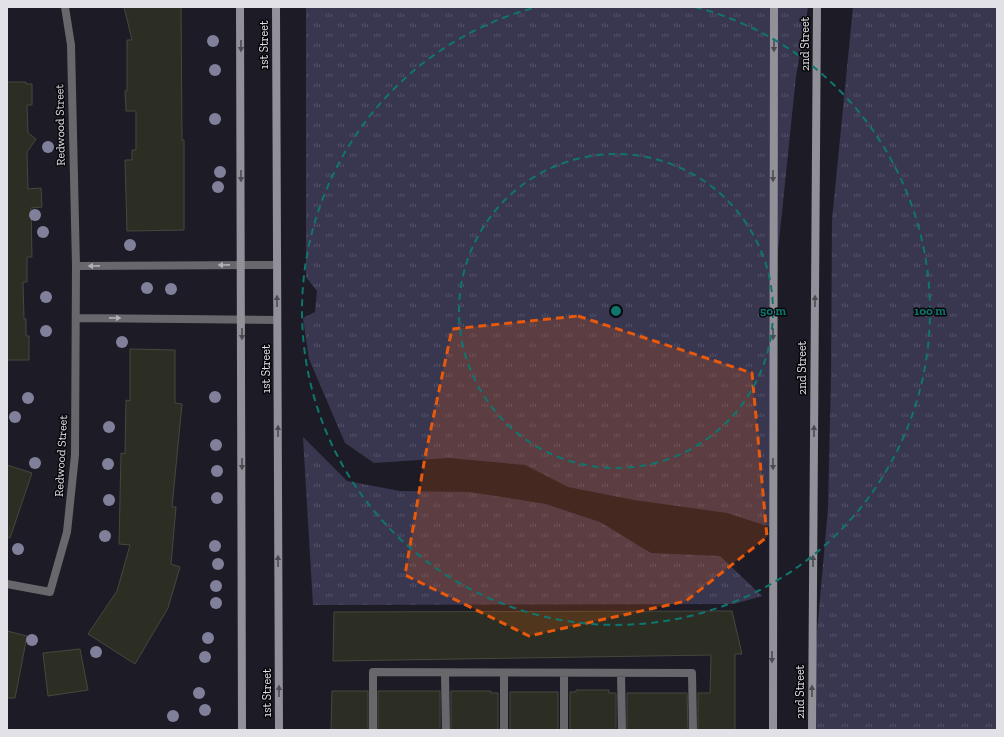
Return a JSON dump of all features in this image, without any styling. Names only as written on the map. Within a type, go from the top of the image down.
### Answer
[{"type":"street","name":"Redwood Street","points":[[7,584],[50,592],[67,532],[75,455],[76,266],[71,45],[65,7]]},
{"type":"street","name":"1st Street","points":[[240,7],[242,265],[242,730]]},
{"type":"street","name":"1st Street","points":[[276,7],[279,730]]},
{"type":"street","points":[[773,730],[774,7]]},
{"type":"street","name":"2nd Street","points":[[812,730],[817,7]]},
{"type":"street","points":[[76,266],[277,265]]},
{"type":"street","points":[[76,318],[277,320]]},
{"type":"street","points":[[373,730],[373,672],[692,673],[693,730]]},
{"type":"street","points":[[445,673],[446,730]]},
{"type":"street","points":[[504,673],[504,730]]},
{"type":"street","points":[[564,673],[564,730]]},
{"type":"street","points":[[621,673],[622,730]]},
{"type":"highlighted area","points":[[578,316],[752,373],[767,537],[686,601],[529,636],[405,575],[425,457],[452,329]]},
{"type":"green space","points":[[306,7],[808,7],[796,76],[778,251],[770,527],[727,513],[634,500],[568,487],[525,465],[449,458],[374,463],[345,443],[309,359],[303,318],[315,312],[317,291],[306,277]]},
{"type":"green space","points":[[853,7],[997,7],[997,730],[811,730],[815,655],[828,508],[832,220]]},
{"type":"green space","points":[[303,437],[347,481],[400,491],[470,492],[546,504],[600,522],[651,553],[720,556],[762,596],[734,604],[313,605]]},
{"type":"building","points":[[124,7],[181,7],[182,140],[184,140],[184,230],[127,231],[125,160],[132,160],[132,150],[136,150],[136,111],[126,111],[125,91],[127,91],[127,40],[132,40]]},
{"type":"building","points":[[7,82],[26,82],[26,84],[32,84],[32,105],[27,105],[28,133],[36,139],[27,152],[28,189],[41,188],[42,207],[31,208],[32,257],[27,257],[27,282],[23,282],[24,319],[26,319],[26,336],[29,336],[29,360],[7,360]]},
{"type":"building","points":[[130,349],[175,350],[175,403],[182,404],[172,507],[176,507],[171,564],[180,567],[168,608],[135,664],[88,634],[117,591],[130,545],[119,544],[121,453],[125,454],[126,400],[130,401]]},
{"type":"building","points":[[7,465],[32,473],[10,538],[7,537]]},
{"type":"building","points":[[732,611],[742,654],[735,654],[735,730],[698,730],[698,693],[710,693],[711,655],[333,661],[334,612]]},
{"type":"building","points":[[7,631],[27,636],[15,698],[7,698]]},
{"type":"building","points":[[80,649],[88,690],[48,696],[43,653]]},
{"type":"building","points":[[576,690],[609,690],[609,693],[616,693],[616,730],[570,730],[570,692],[576,692]]},
{"type":"building","points":[[332,691],[368,691],[368,730],[331,730]]},
{"type":"building","points":[[378,691],[440,691],[440,730],[378,730]]},
{"type":"building","points":[[451,691],[491,691],[491,693],[498,693],[498,730],[451,730]]},
{"type":"building","points":[[510,692],[558,692],[558,730],[510,730]]},
{"type":"building","points":[[627,693],[687,693],[688,730],[627,730]]}]
